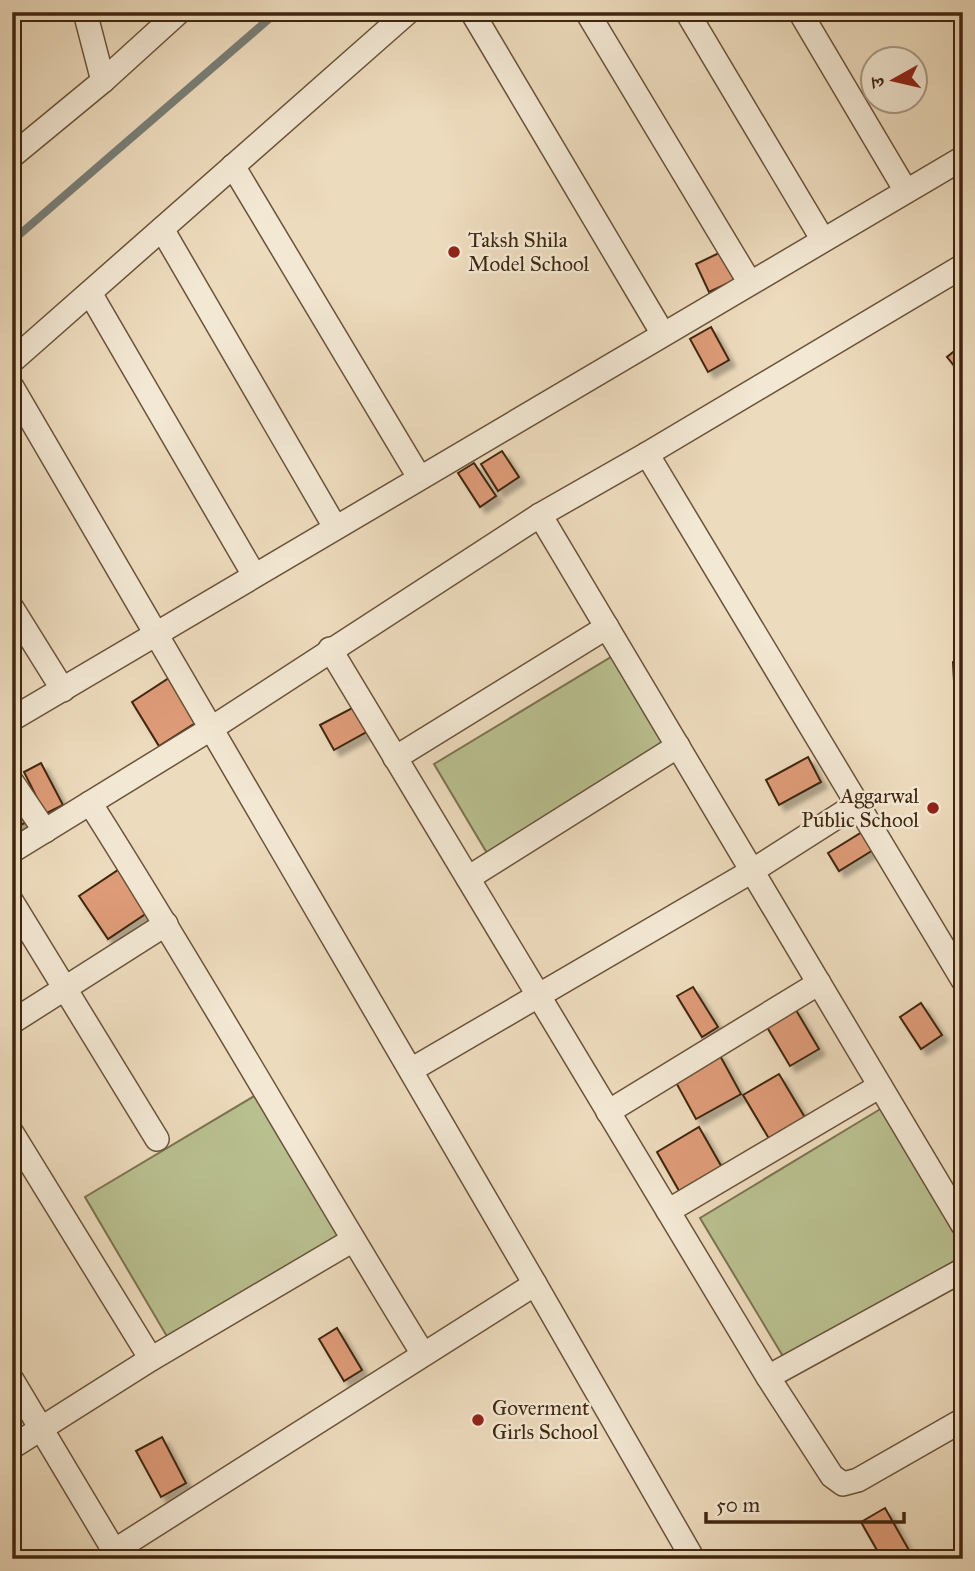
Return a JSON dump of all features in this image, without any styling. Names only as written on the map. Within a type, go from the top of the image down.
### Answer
[{"type":"street","points":[[85,12],[103,80]]},
{"type":"street","points":[[12,156],[179,12]]},
{"type":"street","points":[[12,361],[408,12]]},
{"type":"street","points":[[472,12],[663,334]]},
{"type":"street","points":[[587,12],[750,283]]},
{"type":"street","points":[[687,12],[823,240]]},
{"type":"street","points":[[800,12],[906,191]]},
{"type":"street","points":[[12,719],[963,158]]},
{"type":"street","points":[[233,166],[419,477]]},
{"type":"street","points":[[162,229],[335,527]]},
{"type":"street","points":[[12,851],[212,728],[540,515],[963,266]]},
{"type":"street","points":[[90,293],[254,575]]},
{"type":"street","points":[[12,387],[411,1070],[692,1559]]},
{"type":"street","points":[[647,454],[963,980]]},
{"type":"street","points":[[540,515],[963,1224]]},
{"type":"street","points":[[12,608],[63,690]]},
{"type":"street","points":[[395,758],[607,627]]},
{"type":"street","points":[[330,649],[768,1377],[832,1476],[843,1485],[858,1480],[963,1420]]},
{"type":"street","points":[[468,878],[678,746]]},
{"type":"street","points":[[12,782],[45,831]]},
{"type":"street","points":[[90,803],[166,924],[422,1354]]},
{"type":"street","points":[[411,1070],[752,871],[857,804]]},
{"type":"street","points":[[12,902],[157,1139]]},
{"type":"street","points":[[12,1022],[166,924]]},
{"type":"street","points":[[608,1112],[819,984]]},
{"type":"street","points":[[668,1211],[880,1086]]},
{"type":"street","points":[[12,1133],[151,1359]]},
{"type":"street","points":[[12,1447],[151,1359],[353,1240]]},
{"type":"street","points":[[768,1377],[963,1270]]},
{"type":"street","points":[[12,1380],[117,1555],[422,1354],[535,1284]]},
{"type":"green space","points":[[616,654],[672,748],[490,858],[434,764]]},
{"type":"green space","points":[[256,1095],[343,1243],[172,1345],[85,1197]]},
{"type":"green space","points":[[882,1108],[963,1243],[963,1263],[790,1368],[700,1218]]},
{"type":"building","points":[[723,251],[737,279],[709,292],[696,264]]},
{"type":"building","points":[[711,327],[729,360],[708,372],[690,339]]},
{"type":"building","points":[[963,344],[963,377],[947,357]]},
{"type":"building","points":[[502,451],[519,477],[498,491],[481,464]]},
{"type":"building","points":[[474,463],[496,496],[480,507],[458,473]]},
{"type":"building","points":[[963,657],[963,796],[960,796],[953,662]]},
{"type":"building","points":[[169,678],[197,722],[159,746],[132,702]]},
{"type":"building","points":[[356,706],[370,730],[334,750],[320,725]]},
{"type":"building","points":[[808,757],[821,782],[779,805],[766,780]]},
{"type":"building","points":[[41,763],[63,805],[45,814],[24,772]]},
{"type":"building","points":[[12,795],[27,822],[12,829]]},
{"type":"building","points":[[867,829],[878,847],[839,871],[828,853]]},
{"type":"building","points":[[121,868],[150,911],[108,939],[79,896]]},
{"type":"building","points":[[693,987],[718,1027],[702,1037],[677,996]]},
{"type":"building","points":[[921,1003],[942,1035],[921,1049],[900,1017]]},
{"type":"building","points":[[793,1005],[819,1049],[790,1066],[764,1022]]},
{"type":"building","points":[[718,1052],[741,1094],[696,1119],[673,1077]]},
{"type":"building","points":[[779,1074],[807,1121],[771,1142],[743,1095]]},
{"type":"building","points":[[699,1127],[724,1171],[682,1196],[657,1152]]},
{"type":"building","points":[[337,1328],[362,1370],[344,1381],[319,1339]]},
{"type":"building","points":[[162,1437],[186,1483],[161,1497],[136,1451]]},
{"type":"building","points":[[885,1508],[914,1559],[882,1559],[861,1522]]},
{"type":"waterway","points":[[12,241],[277,12]]},
{"type":"place","name":"Taksh Shila Model School","points":[[454,252]]},
{"type":"place","name":"Aggarwal Public School","points":[[933,808]]},
{"type":"place","name":"Goverment Girls School","points":[[478,1420]]}]
